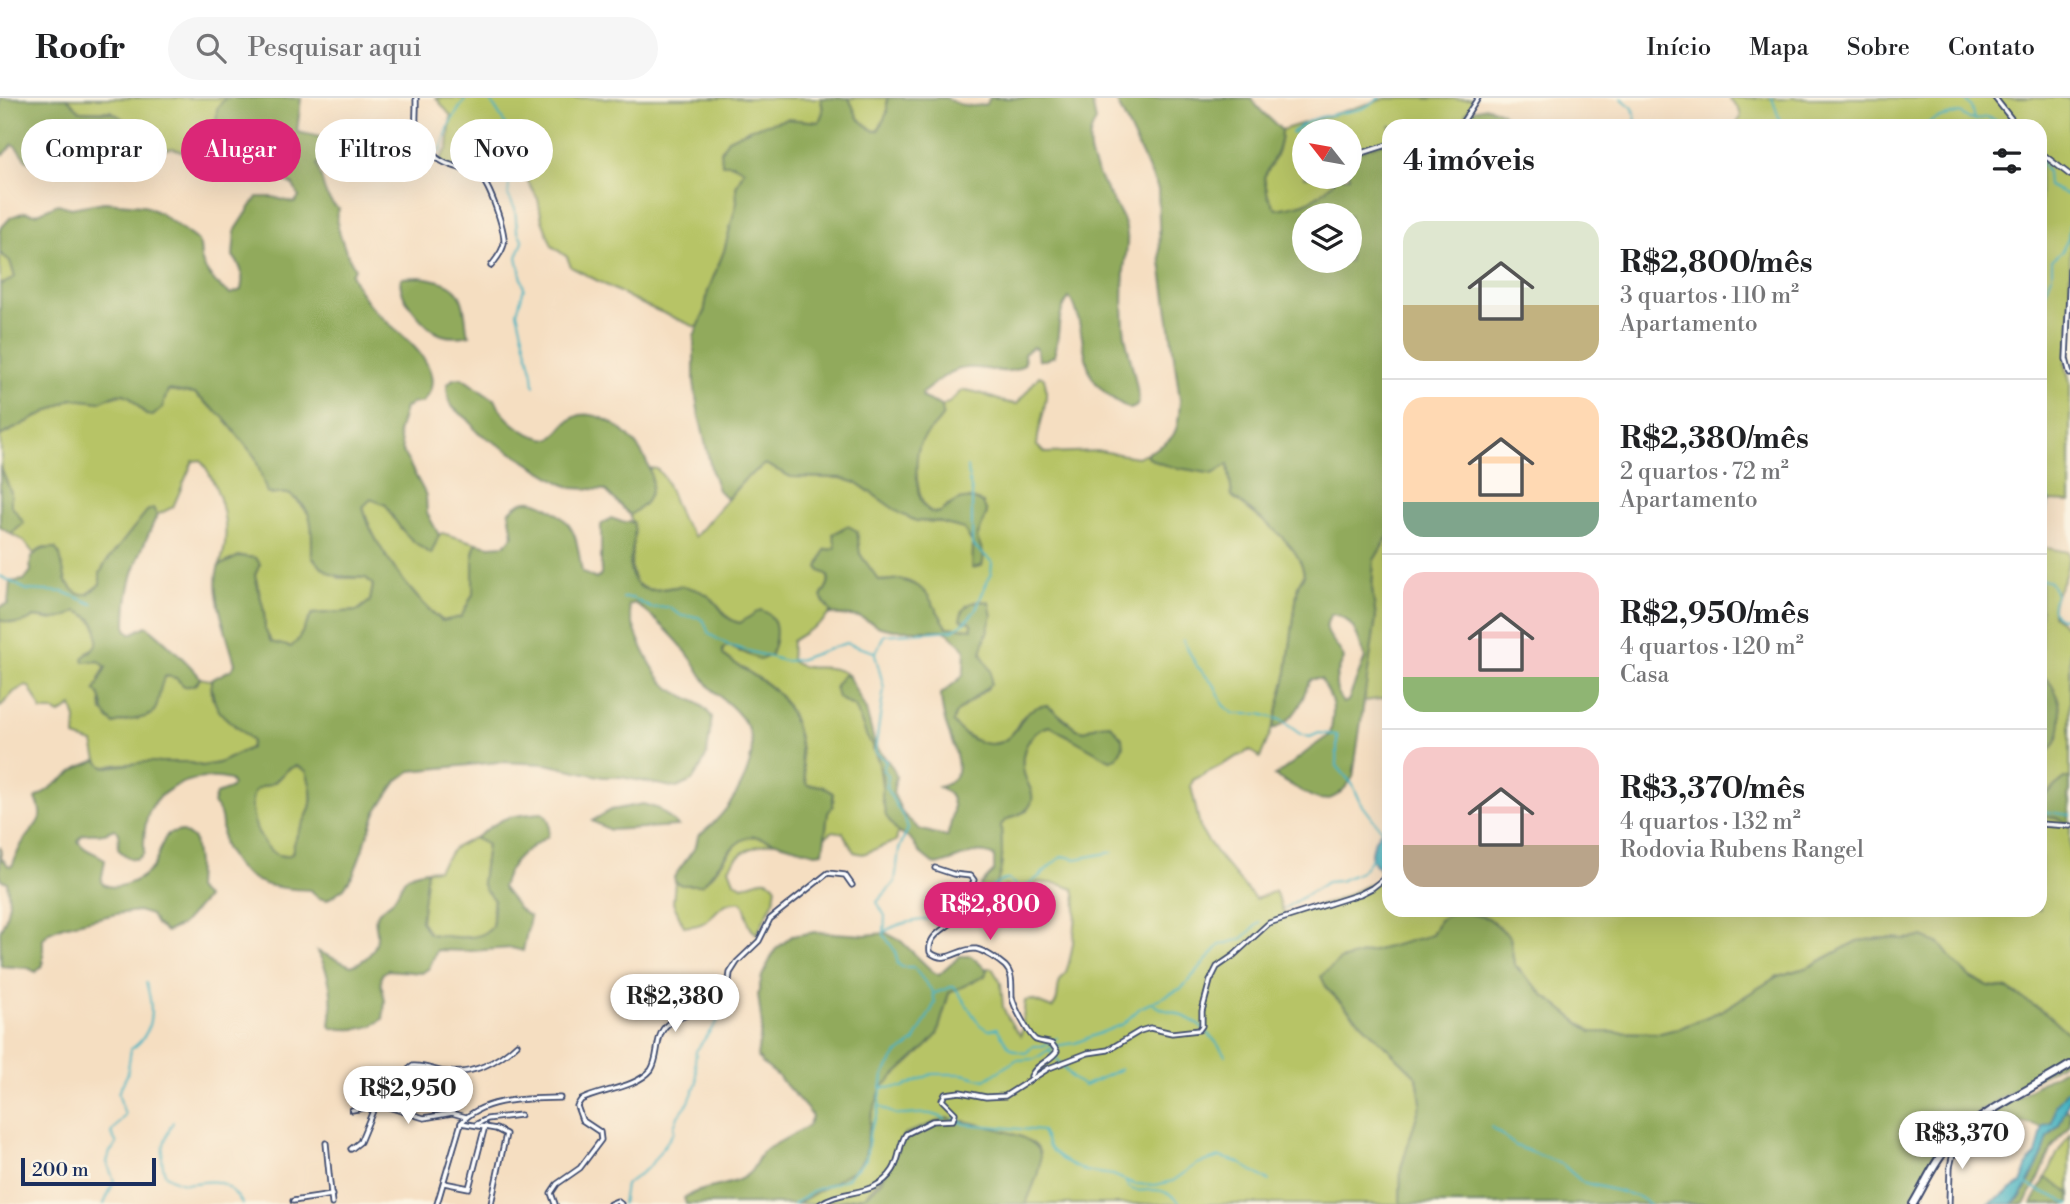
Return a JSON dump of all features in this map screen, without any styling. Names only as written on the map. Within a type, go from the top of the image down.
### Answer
[{"type":"main road","points":[[1913,1204],[1946,1149],[1957,1137],[1976,1122],[2070,1065]]},
{"type":"street","points":[[416,98],[415,125],[428,149],[440,161],[479,176],[490,189],[504,239],[502,250],[491,267]]},
{"type":"street","points":[[1464,119],[1478,98]]},
{"type":"street","points":[[1995,98],[2012,119]]},
{"type":"street","points":[[1362,153],[1382,147]]},
{"type":"street","points":[[2047,157],[2070,175]]},
{"type":"street","points":[[2070,269],[2066,359],[2070,374]]},
{"type":"street","points":[[2047,824],[2070,826]]},
{"type":"street","points":[[935,868],[971,876],[974,880],[962,912],[932,938],[929,943],[930,952],[935,956],[947,957],[975,949],[1006,967],[1012,981],[1013,1003],[1031,1036],[1037,1041],[1052,1044],[1057,1051],[1037,1067],[1031,1078]]},
{"type":"street","points":[[555,1204],[551,1197],[552,1189],[580,1168],[601,1140],[600,1132],[579,1115],[578,1106],[581,1100],[627,1084],[648,1073],[654,1062],[660,1036],[667,1025],[723,1002],[727,997],[728,976],[737,962],[759,941],[770,919],[817,881],[828,873],[835,872],[845,875],[852,885]]},
{"type":"street","points":[[820,1204],[830,1199],[856,1194],[880,1183],[893,1170],[906,1134],[932,1121],[953,1120],[955,1113],[942,1098],[945,1094],[953,1092],[986,1097],[1005,1096],[1049,1068],[1088,1053],[1108,1050],[1146,1029],[1172,1033],[1199,1030],[1214,971],[1269,923],[1360,894],[1382,880]]},
{"type":"street","points":[[399,1109],[409,1069],[413,1066],[448,1072],[478,1068],[503,1057],[517,1044]]},
{"type":"street","points":[[437,1204],[461,1123],[466,1117],[476,1111],[509,1101],[560,1098]]},
{"type":"street","points":[[352,1110],[382,1105],[424,1118],[452,1113],[466,1117]]},
{"type":"street","points":[[351,1149],[360,1142],[375,1106]]},
{"type":"street","points":[[475,1125],[487,1119],[520,1115]]},
{"type":"street","points":[[461,1123],[485,1126],[506,1133],[491,1204]]},
{"type":"street","points":[[443,1183],[469,1188],[485,1126]]},
{"type":"street","points":[[1949,1204],[1950,1167],[1957,1137]]},
{"type":"street","points":[[326,1143],[332,1204]]},
{"type":"street","points":[[293,1200],[332,1195]]},
{"type":"street","points":[[610,1204],[618,1200],[621,1204]]},
{"type":"green space","points":[[0,98],[67,98],[80,111],[115,114],[122,119],[21,119],[21,154],[13,144],[4,155],[0,152]]},
{"type":"green space","points":[[67,98],[225,98],[217,109],[217,119],[181,119],[181,151],[167,149],[167,119],[117,119],[112,111],[80,111]]},
{"type":"green space","points":[[225,98],[301,98],[299,119],[217,119],[217,109]]},
{"type":"green space","points":[[436,98],[821,98],[823,112],[819,122],[798,120],[752,128],[728,139],[721,151],[728,163],[744,170],[736,187],[737,202],[724,251],[708,291],[704,314],[698,328],[642,304],[571,267],[567,257],[552,246],[542,220],[538,199],[528,182],[553,182],[553,119],[451,119]]},
{"type":"green space","points":[[821,98],[849,98],[858,118],[874,131],[878,131],[887,113],[887,98],[946,98],[976,106],[986,104],[990,98],[1091,98],[1096,121],[1089,144],[1091,156],[1124,221],[1127,235],[1123,319],[1138,391],[1138,403],[1130,409],[1124,406],[1104,392],[1092,377],[1076,311],[1069,298],[1062,311],[1054,356],[1039,360],[1037,349],[1033,347],[1024,354],[1025,363],[1012,371],[960,369],[942,377],[922,393],[923,398],[942,406],[943,415],[920,444],[917,460],[919,493],[927,509],[934,513],[939,513],[964,499],[983,503],[987,512],[977,538],[983,554],[982,566],[972,568],[973,544],[964,529],[938,522],[916,521],[901,514],[857,483],[841,478],[791,477],[765,464],[745,479],[727,499],[718,490],[712,473],[694,382],[694,336],[704,314],[708,291],[724,251],[737,202],[736,187],[744,170],[733,164],[722,164],[721,151],[728,139],[752,128],[787,119],[819,122],[823,112]]},
{"type":"green space","points":[[849,98],[887,98],[887,113],[878,131],[867,127],[859,119]]},
{"type":"green space","points":[[1115,98],[1251,98],[1281,130],[1278,149],[1264,177],[1268,196],[1276,209],[1292,206],[1292,273],[1362,273],[1362,203],[1303,203],[1326,189],[1362,189],[1362,151],[1382,144],[1382,547],[1374,560],[1372,588],[1376,618],[1353,777],[1334,797],[1325,800],[1316,798],[1274,776],[1330,735],[1333,719],[1333,706],[1326,687],[1321,679],[1312,679],[1294,714],[1273,729],[1287,672],[1298,585],[1304,575],[1301,563],[1276,531],[1232,496],[1228,464],[1213,474],[1168,466],[1147,456],[1147,453],[1165,444],[1174,434],[1180,400],[1160,255],[1158,189]],"holes":[[[1332,614],[1346,619],[1358,637],[1365,658],[1348,701],[1343,703],[1337,692],[1336,681],[1344,659],[1330,638],[1327,627]]]},
{"type":"green space","points":[[1387,98],[1475,99],[1464,119],[1382,119],[1382,143],[1362,151],[1362,119],[1317,119]]},
{"type":"green space","points":[[2070,98],[2070,335],[2065,362],[2070,382],[2070,502],[2049,501],[2047,505],[2047,119],[1740,119],[1739,109],[1730,100]]},
{"type":"green space","points":[[1487,107],[1495,109],[1508,119],[1464,119],[1467,111]]},
{"type":"green space","points":[[450,127],[450,166],[438,162],[448,148]]},
{"type":"green space","points":[[1292,127],[1292,189],[1326,189],[1311,200],[1276,209],[1268,196],[1264,177],[1281,137],[1281,130]]},
{"type":"green space","points":[[301,133],[315,136],[315,182],[322,182],[329,200],[339,209],[339,230],[355,268],[351,274],[371,307],[419,352],[432,377],[430,390],[422,403],[413,403],[405,408],[398,433],[404,454],[426,495],[427,513],[439,535],[431,554],[405,533],[386,505],[371,499],[363,507],[375,537],[406,584],[442,621],[461,617],[473,594],[473,554],[476,543],[505,545],[513,535],[509,512],[526,501],[543,505],[565,521],[576,540],[582,572],[596,579],[601,575],[601,525],[611,518],[633,522],[630,570],[637,584],[650,590],[680,586],[697,590],[709,597],[735,622],[740,623],[760,610],[771,617],[776,635],[771,655],[760,660],[729,646],[723,648],[723,655],[779,695],[793,719],[807,785],[822,786],[833,793],[833,806],[828,813],[823,852],[815,853],[754,836],[731,849],[702,885],[681,885],[675,881],[674,877],[696,846],[698,836],[720,816],[740,787],[751,755],[751,740],[743,720],[705,681],[680,644],[635,603],[629,605],[634,626],[657,673],[671,689],[697,703],[712,717],[707,754],[692,781],[677,788],[621,777],[603,777],[546,764],[499,762],[411,771],[398,780],[376,812],[354,873],[344,888],[327,900],[318,898],[311,890],[267,885],[247,876],[225,847],[220,813],[213,804],[216,794],[230,789],[233,785],[230,780],[218,778],[191,780],[163,794],[156,801],[147,818],[144,853],[141,857],[127,857],[118,849],[119,833],[115,829],[100,834],[86,834],[78,841],[105,860],[101,882],[112,887],[134,881],[151,869],[168,834],[181,831],[194,839],[196,889],[206,898],[182,925],[166,932],[156,924],[151,915],[138,911],[63,926],[49,932],[43,939],[43,965],[36,972],[28,968],[1,966],[0,931],[9,903],[7,882],[0,879],[0,846],[1,858],[12,866],[23,842],[39,821],[40,812],[36,798],[80,767],[97,760],[108,767],[145,762],[186,762],[202,766],[219,763],[250,748],[252,741],[219,710],[212,693],[211,680],[232,669],[235,664],[218,601],[216,588],[219,566],[239,556],[256,558],[260,564],[255,575],[264,611],[265,629],[271,642],[291,647],[298,640],[312,614],[357,611],[370,601],[373,585],[366,578],[331,573],[312,557],[311,522],[305,507],[290,495],[267,493],[255,457],[223,417],[195,394],[168,390],[162,408],[153,416],[146,415],[124,394],[117,394],[100,402],[72,399],[0,436],[0,282],[3,284],[15,277],[10,261],[0,253],[0,229],[11,217],[25,212],[36,214],[58,204],[71,208],[104,202],[143,205],[160,213],[198,241],[205,269],[231,294],[241,290],[242,280],[242,272],[233,256],[235,231],[257,197],[273,197],[294,203],[299,197],[293,185],[287,182],[301,182]],"holes":[[[296,766],[306,771],[310,786],[310,808],[294,842],[292,854],[283,856],[274,853],[266,845],[255,823],[252,811],[255,791],[272,784],[289,768]]]},
{"type":"green space","points":[[0,253],[10,261],[15,278],[3,284],[0,282]]},
{"type":"green space","points":[[420,277],[444,282],[457,291],[464,307],[470,335],[449,337],[435,332],[414,311],[403,293],[401,278]]},
{"type":"green space","points":[[1039,376],[1044,378],[1046,395],[1037,446],[1046,453],[1100,451],[1137,457],[1147,453],[1147,456],[1213,474],[1228,464],[1232,496],[1276,531],[1301,563],[1304,575],[1298,585],[1287,672],[1275,722],[1260,758],[1250,750],[1193,780],[1191,786],[1201,831],[1220,858],[1255,899],[1275,891],[1284,914],[1333,902],[1382,878],[1382,917],[1448,917],[1433,931],[1433,935],[1340,960],[1327,989],[1417,1077],[1421,1102],[1401,1168],[1400,1204],[1026,1204],[1037,1173],[1036,1146],[1020,1136],[899,1151],[889,1168],[865,1196],[822,1204],[797,1204],[855,1169],[868,1143],[870,1119],[882,1087],[937,1035],[949,993],[987,970],[985,968],[992,968],[1001,983],[1003,1007],[1021,1036],[1025,1001],[1032,1000],[1052,1008],[1057,999],[1060,981],[1069,964],[1073,943],[1076,918],[1074,889],[1038,882],[1030,891],[1018,893],[1005,886],[996,896],[994,903],[989,899],[1000,871],[1001,825],[1005,820],[1027,811],[1032,793],[1022,764],[1025,749],[1036,732],[1050,726],[1110,760],[1099,725],[1085,731],[1077,729],[1047,705],[1028,712],[1013,733],[999,743],[984,745],[957,729],[952,722],[955,713],[988,688],[981,646],[992,616],[984,601],[967,605],[963,621],[971,622],[972,629],[947,627],[921,589],[904,580],[879,580],[862,558],[855,534],[847,526],[841,529],[835,549],[825,550],[820,571],[828,577],[828,585],[822,595],[831,612],[822,622],[792,641],[791,661],[805,667],[833,669],[848,675],[842,676],[838,698],[855,707],[879,764],[886,815],[898,832],[896,841],[863,854],[854,852],[843,833],[833,831],[825,837],[828,812],[834,800],[822,786],[807,786],[800,742],[789,709],[772,688],[723,655],[723,648],[729,646],[740,652],[751,616],[740,623],[727,616],[711,598],[694,590],[678,586],[657,590],[636,583],[631,567],[633,525],[630,515],[650,489],[648,468],[657,469],[665,479],[681,519],[695,537],[745,479],[766,464],[791,477],[841,478],[857,483],[901,514],[916,521],[938,522],[964,529],[973,544],[973,568],[977,538],[987,513],[983,504],[948,505],[941,512],[933,513],[925,507],[916,475],[918,449],[924,437],[935,426],[942,406],[962,390],[1017,404]]},
{"type":"green space","points":[[462,378],[495,399],[510,421],[542,438],[551,439],[567,422],[580,415],[594,415],[622,430],[635,443],[650,472],[652,487],[646,502],[630,515],[605,490],[572,488],[561,483],[476,431],[467,418],[453,408],[448,396],[447,385],[453,379]]},
{"type":"green space","points":[[168,390],[195,394],[223,417],[255,457],[271,495],[288,493],[309,515],[312,527],[312,557],[339,578],[366,578],[373,585],[370,601],[357,611],[312,614],[291,648],[271,642],[265,629],[264,611],[255,575],[260,564],[256,558],[239,556],[219,566],[225,539],[223,511],[214,484],[201,460],[193,461],[173,507],[157,515],[153,509],[147,511],[105,564],[100,573],[100,584],[88,594],[78,594],[66,582],[62,569],[44,547],[34,554],[24,541],[11,534],[24,523],[11,505],[10,492],[2,474],[0,436],[72,399],[111,398],[124,394],[130,396],[146,415],[162,408]]},
{"type":"green space","points":[[0,466],[11,492],[11,505],[24,523],[11,534],[0,527]]},
{"type":"green space","points":[[371,499],[386,505],[405,532],[431,553],[442,533],[476,543],[473,554],[473,594],[462,617],[443,621],[406,584],[384,553],[368,521],[363,506]]},
{"type":"green space","points":[[153,508],[157,515],[130,583],[126,629],[131,634],[146,626],[184,659],[200,678],[193,685],[184,686],[176,678],[166,676],[153,713],[114,724],[106,714],[101,698],[95,690],[106,667],[99,661],[84,662],[83,658],[97,645],[96,627],[92,619],[76,611],[61,618],[34,617],[26,622],[14,623],[0,620],[0,607],[8,604],[10,582],[24,580],[31,571],[33,556],[40,550],[49,548],[55,548],[60,555],[66,582],[78,594],[88,594],[100,584],[100,573],[105,564],[147,511]]},
{"type":"green space","points":[[848,526],[857,531],[860,554],[879,580],[900,579],[918,586],[927,594],[947,627],[972,629],[971,622],[960,619],[964,610],[974,602],[989,602],[992,616],[981,653],[991,671],[991,684],[956,713],[953,722],[965,734],[988,744],[1004,741],[1016,730],[1028,712],[1047,705],[1077,729],[1085,731],[1110,724],[1122,738],[1123,746],[1117,758],[1110,760],[1050,726],[1031,737],[1024,750],[1023,765],[1032,792],[1031,804],[1025,811],[1001,825],[1001,871],[989,899],[980,889],[981,884],[994,871],[994,856],[972,853],[935,865],[919,852],[910,838],[898,833],[886,816],[876,752],[855,707],[838,698],[835,686],[842,676],[848,675],[866,710],[875,745],[893,768],[896,776],[893,793],[903,814],[919,829],[947,837],[953,802],[946,791],[939,787],[950,782],[958,768],[955,749],[945,721],[941,694],[962,677],[965,649],[943,630],[894,630],[880,627],[860,617],[829,614],[831,612],[821,597],[829,580],[827,574],[818,567],[825,550],[836,547],[833,534]]},
{"type":"green space","points":[[1382,547],[1382,699],[1363,701],[1376,618],[1372,588],[1374,560]]},
{"type":"green space","points":[[2047,548],[2068,552],[2066,571],[2055,598],[2053,615],[2070,630],[2070,778],[2065,778],[2047,793],[2047,752],[2055,744],[2047,705]]},
{"type":"green space","points":[[76,611],[87,615],[99,629],[97,645],[87,653],[92,662],[99,661],[106,667],[99,678],[102,712],[137,717],[150,712],[156,708],[161,682],[167,676],[176,678],[184,686],[197,684],[200,678],[211,680],[212,698],[235,726],[253,741],[250,748],[219,763],[202,766],[186,762],[103,767],[97,760],[93,743],[75,737],[76,719],[72,706],[60,714],[42,711],[26,685],[14,692],[0,707],[0,620],[18,623],[34,617],[52,620]]},
{"type":"green space","points":[[2047,680],[2058,698],[2061,718],[2060,729],[2052,748],[2047,753]]},
{"type":"green space","points":[[296,766],[306,770],[312,798],[307,816],[294,842],[292,854],[282,856],[265,845],[259,835],[254,823],[252,800],[257,789],[270,785]]},
{"type":"green space","points":[[2065,778],[2070,778],[2069,824],[2047,816],[2047,792]]},
{"type":"green space","points":[[643,804],[659,809],[678,826],[610,830],[592,821],[611,810]]},
{"type":"green space","points":[[542,813],[549,823],[548,836],[514,862],[502,887],[519,909],[530,917],[523,951],[512,948],[437,950],[429,968],[422,973],[388,970],[382,974],[385,1001],[383,1019],[378,1023],[365,1028],[332,1028],[330,986],[317,951],[351,966],[362,961],[373,950],[377,939],[377,914],[392,901],[407,877],[427,870],[421,921],[429,934],[470,937],[486,933],[492,925],[494,900],[482,882],[487,845],[475,838],[506,818]]},
{"type":"green space","points":[[2047,816],[2056,818],[2070,825],[2070,1035],[2047,1014],[2008,989],[1989,986],[1971,978],[1940,944],[1922,937],[1857,941],[1809,967],[1778,976],[1721,1011],[1680,1028],[1661,1033],[1592,1032],[1545,996],[1514,964],[1510,937],[1484,917],[2047,917]]},
{"type":"green space","points":[[745,837],[778,841],[744,852],[729,868],[734,881],[742,886],[765,880],[776,887],[774,900],[757,934],[750,927],[742,902],[725,904],[703,923],[684,926],[673,903],[675,881],[681,885],[711,877],[736,844]]},
{"type":"green space","points":[[473,838],[487,844],[482,882],[494,900],[491,928],[479,936],[470,937],[430,934],[421,921],[427,870],[438,869],[454,848]]},
{"type":"green space","points":[[1444,917],[1488,918],[1510,937],[1514,964],[1545,996],[1591,1032],[1661,1033],[1680,1028],[1721,1011],[1778,976],[1809,967],[1857,941],[1923,937],[1940,944],[1971,978],[1989,986],[2008,989],[2047,1014],[2070,1035],[2070,1057],[1972,1117],[1945,1144],[1908,1204],[1400,1204],[1401,1168],[1421,1102],[1417,1077],[1327,989],[1321,976],[1340,960],[1432,935],[1439,920]]},
{"type":"green space","points":[[815,932],[865,935],[886,933],[901,941],[939,975],[960,956],[971,956],[987,970],[985,976],[949,993],[937,1035],[882,1087],[870,1119],[865,1157],[855,1169],[797,1204],[686,1204],[684,1198],[691,1194],[743,1178],[765,1150],[808,1126],[812,1116],[808,1110],[757,1056],[762,1026],[758,994],[762,976],[775,950],[792,936]]},
{"type":"green space","points":[[2070,1065],[2070,1087],[2055,1106],[2052,1123],[2042,1127],[1987,1116]]},
{"type":"green space","points":[[2064,1109],[2070,1112],[2070,1125],[2052,1148],[2039,1179],[2024,1204],[2012,1204],[2020,1198],[2031,1179],[2047,1139],[2059,1126]]},
{"type":"green space","points":[[947,1118],[1012,1133],[1034,1145],[1039,1151],[1040,1164],[1026,1204],[822,1204],[866,1195],[885,1175],[904,1134]]},
{"type":"green space","points":[[2070,1134],[2070,1193],[2046,1178]]},
{"type":"green space","points":[[2046,1178],[2070,1193],[2070,1204],[2032,1204]]},
{"type":"water","points":[[1380,832],[1382,865],[1377,867],[1371,854]]},
{"type":"water","points":[[2070,1087],[2070,1098],[2059,1125],[2048,1137],[2043,1154],[2021,1196],[2012,1204],[1989,1204],[2021,1183],[2029,1162],[2036,1155],[2043,1126],[2052,1123],[2055,1106]]},
{"type":"waterway","points":[[440,153],[450,123],[466,98]]},
{"type":"waterway","points":[[489,98],[510,132],[512,153],[508,195],[515,209],[517,230],[523,241],[517,257],[524,288],[517,312],[534,386]]},
{"type":"waterway","points":[[1316,119],[1360,109],[1380,98]]},
{"type":"waterway","points":[[1621,98],[1633,108],[1635,119]]},
{"type":"waterway","points":[[1772,98],[1780,119]]},
{"type":"waterway","points":[[1965,98],[1974,119]]},
{"type":"waterway","points":[[1935,119],[1960,113],[1969,119]]},
{"type":"waterway","points":[[1979,119],[1992,119]]},
{"type":"waterway","points":[[2047,172],[2048,186],[2070,196]]},
{"type":"waterway","points":[[2047,288],[2052,276],[2052,260],[2062,251],[2068,239],[2070,219]]},
{"type":"waterway","points":[[794,1204],[815,1190],[846,1179],[866,1159],[870,1129],[878,1113],[883,1076],[897,1054],[914,1042],[935,1003],[933,992],[913,967],[902,967],[898,964],[895,951],[884,935],[885,916],[877,902],[895,882],[899,849],[908,829],[886,788],[888,776],[883,770],[886,761],[875,752],[884,688],[875,654],[884,635],[953,630],[975,611],[991,573],[992,562],[972,544],[972,492],[968,467]]},
{"type":"waterway","points":[[2047,490],[2047,507]]},
{"type":"waterway","points":[[0,576],[27,590],[64,592],[93,604]]},
{"type":"waterway","points":[[2047,581],[2055,592],[2054,612],[2060,618],[2070,616]]},
{"type":"waterway","points":[[623,598],[632,598],[651,608],[668,607],[682,616],[698,617],[704,621],[709,634],[730,646],[785,661],[798,660],[846,643],[874,652]]},
{"type":"waterway","points":[[1183,640],[1196,665],[1215,686],[1223,705],[1234,714],[1260,714],[1281,720],[1300,734],[1310,737],[1319,733],[1337,735],[1337,766],[1353,785],[1361,803],[1382,831]]},
{"type":"waterway","points":[[2047,812],[2070,815]]},
{"type":"waterway","points":[[967,906],[1005,880],[1019,887],[1031,883],[1063,856],[1076,859],[1113,852]]},
{"type":"waterway","points":[[1285,908],[1327,882],[1339,881],[1361,872],[1372,858]]},
{"type":"waterway","points":[[884,932],[903,924],[943,917],[962,910]]},
{"type":"waterway","points":[[882,1088],[903,1087],[932,1074],[963,1074],[985,1080],[1016,1060],[1035,1059],[1054,1046],[1075,1043],[1123,1024],[1140,1008],[1182,988],[1220,945],[1242,939],[1260,922]]},
{"type":"waterway","points":[[104,1204],[114,1181],[107,1162],[110,1152],[117,1144],[111,1133],[125,1115],[118,1093],[127,1075],[131,1049],[144,1036],[150,1020],[146,983]]},
{"type":"waterway","points":[[935,993],[954,986],[980,1025],[989,1030],[997,1028],[1008,1045],[1020,1052],[1026,1053],[1033,1046],[1043,1046],[1057,1038]]},
{"type":"waterway","points":[[1153,1004],[1200,1026],[1225,1055]]},
{"type":"waterway","points":[[622,1204],[625,1185],[649,1167],[674,1132],[678,1116],[689,1102],[697,1082],[696,1051],[728,1006]]},
{"type":"waterway","points":[[1050,1051],[1072,1078],[1084,1086],[1121,1069]]},
{"type":"waterway","points":[[879,1105],[897,1114],[927,1114],[945,1119]]},
{"type":"waterway","points":[[954,1119],[966,1124],[1042,1131],[1049,1147],[1061,1159],[1085,1171],[1113,1175],[1134,1184],[1155,1185],[1173,1181],[1197,1164],[1220,1157],[1238,1162],[1269,1181]]},
{"type":"waterway","points":[[173,1122],[162,1155],[166,1175],[188,1183],[214,1181],[223,1184],[243,1204]]},
{"type":"waterway","points":[[1491,1127],[1516,1146],[1562,1164],[1582,1182],[1637,1196],[1650,1204]]},
{"type":"waterway","points":[[1125,1180],[1134,1190],[1163,1191],[1181,1204]]},
{"type":"waterway","points":[[2026,1184],[2070,1204]]}]
